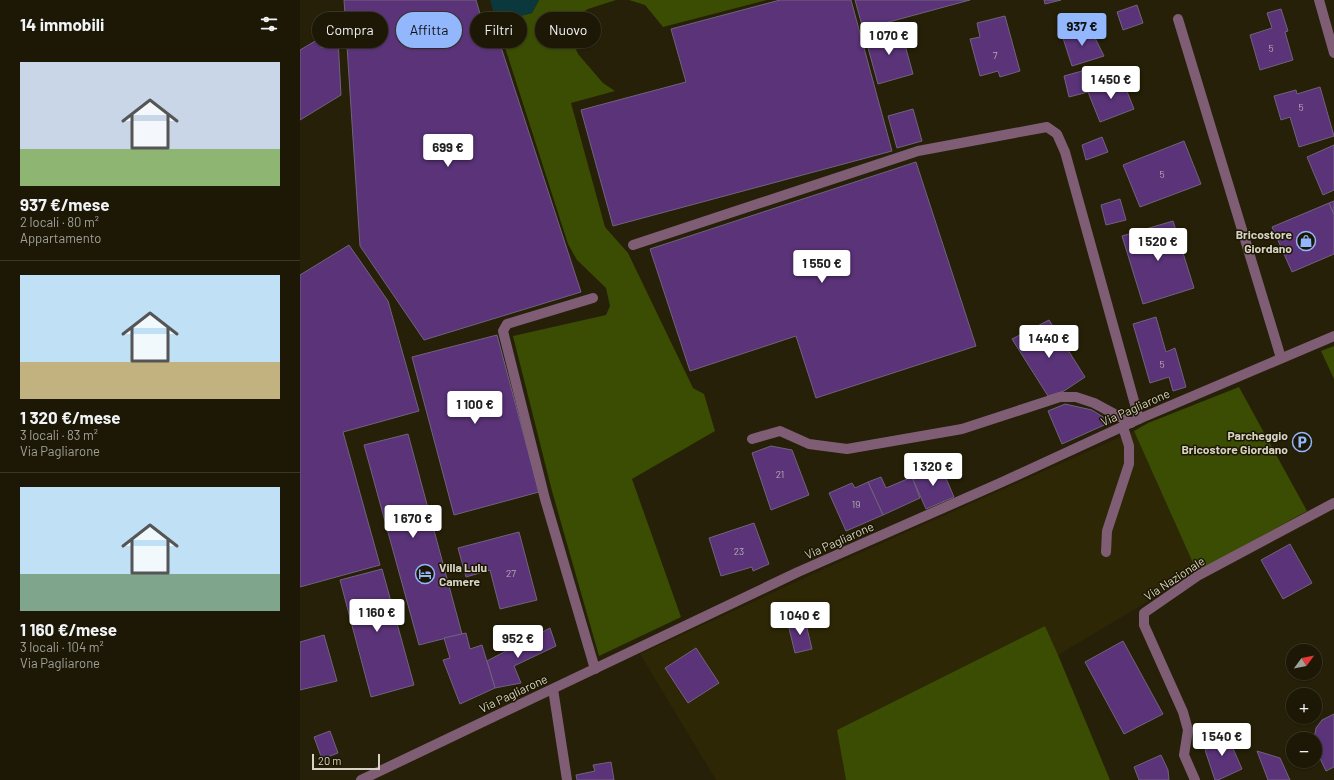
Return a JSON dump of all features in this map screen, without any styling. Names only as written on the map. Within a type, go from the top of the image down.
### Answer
[{"type":"street","points":[[1319,0],[1334,53]]},
{"type":"street","points":[[1178,19],[1281,358]]},
{"type":"street","points":[[633,244],[918,151],[1047,127],[1057,134],[1065,152],[1131,423],[1129,464],[1106,531],[1106,552]]},
{"type":"street","points":[[593,298],[507,324],[503,331],[546,504],[594,669]]},
{"type":"street","name":"Via Pagliarone","points":[[361,780],[798,572],[1131,423],[1334,336]]},
{"type":"street","points":[[752,439],[780,431],[809,444],[847,449],[962,429],[1060,397],[1076,397],[1094,404],[1131,423]]},
{"type":"street","name":"Via Nazionale","points":[[1195,780],[1184,755],[1188,730],[1183,712],[1144,625],[1144,613],[1199,575],[1334,503]]},
{"type":"street","points":[[553,689],[567,780]]},
{"type":"shaded area","points":[[1134,431],[1197,572],[1058,655],[1045,626],[837,730],[846,780],[716,780],[640,654],[826,568]]},
{"type":"green space","points":[[539,0],[616,0],[588,9],[584,12],[535,12],[535,48],[576,48],[578,54],[603,83],[615,91],[571,103],[605,227],[628,253],[693,388],[704,394],[715,431],[632,479],[681,617],[599,656],[552,491],[513,336],[606,315],[610,306],[606,288],[577,260],[568,244],[505,48],[527,48],[527,14],[532,13]]},
{"type":"green space","points":[[629,0],[767,0],[663,27],[645,5]]},
{"type":"green space","points":[[1334,346],[1334,379],[1321,351]]},
{"type":"green space","points":[[1239,387],[1307,511],[1197,572],[1134,431],[1148,423]]},
{"type":"green space","points":[[1045,626],[1110,780],[846,780],[837,730]]},
{"type":"water","points":[[490,0],[539,0],[532,13],[527,14],[527,12],[498,12],[493,10]]},
{"type":"building","points":[[344,0],[476,0],[480,12],[470,12],[470,48],[501,48],[581,292],[424,340],[360,246],[347,48],[388,48],[388,12],[345,12]]},
{"type":"building","points":[[780,0],[851,0],[892,151],[613,226],[581,110],[686,82],[671,29]]},
{"type":"building","points":[[855,0],[970,0],[863,29]]},
{"type":"building","points":[[1044,0],[1061,0],[1045,4]]},
{"type":"building","points":[[1137,5],[1143,23],[1123,30],[1117,12]]},
{"type":"building","points":[[1281,9],[1288,31],[1285,32],[1293,60],[1260,70],[1250,35],[1272,28],[1267,13]]},
{"type":"building","points":[[1005,16],[1020,71],[1000,77],[998,71],[980,76],[970,39],[980,37],[977,23]]},
{"type":"building","points":[[900,27],[913,74],[878,84],[865,37]]},
{"type":"building","points":[[1090,28],[1104,56],[1072,66],[1062,35]]},
{"type":"building","points":[[312,43],[312,48],[338,48],[341,95],[300,120],[300,50]]},
{"type":"building","points":[[1082,71],[1088,92],[1069,97],[1064,76]]},
{"type":"building","points":[[1122,79],[1134,109],[1100,122],[1088,92]]},
{"type":"building","points":[[1320,87],[1334,136],[1299,147],[1290,117],[1281,120],[1274,96],[1296,90],[1297,94]]},
{"type":"building","points":[[913,109],[922,141],[897,148],[888,116]]},
{"type":"building","points":[[1102,137],[1108,152],[1086,160],[1082,145]]},
{"type":"building","points":[[1184,141],[1201,184],[1140,207],[1123,165]]},
{"type":"building","points":[[1334,145],[1334,190],[1323,195],[1307,157]]},
{"type":"building","points":[[916,162],[976,346],[816,398],[796,336],[690,371],[650,249]]},
{"type":"building","points":[[1120,199],[1126,220],[1106,225],[1101,205]]},
{"type":"building","points":[[1334,201],[1334,215],[1329,203]]},
{"type":"building","name":"Bricostore Giordano","points":[[1329,203],[1334,215],[1334,254],[1292,272],[1272,227]]},
{"type":"building","points":[[1173,221],[1194,288],[1143,304],[1122,236]]},
{"type":"building","points":[[349,245],[388,301],[419,411],[343,432],[380,565],[300,587],[300,275]]},
{"type":"building","points":[[1156,317],[1166,352],[1175,348],[1186,387],[1173,391],[1169,377],[1150,383],[1133,324]]},
{"type":"building","points":[[1049,320],[1085,377],[1064,391],[1048,396],[1012,339]]},
{"type":"building","points":[[497,335],[539,492],[454,515],[412,357]]},
{"type":"building","points":[[1065,404],[1092,410],[1111,422],[1062,444],[1048,411]]},
{"type":"building","points":[[408,434],[462,634],[419,645],[364,445]]},
{"type":"building","points":[[771,446],[792,450],[809,495],[771,510],[752,453]]},
{"type":"building","points":[[940,464],[954,497],[926,509],[912,477]]},
{"type":"building","points":[[881,477],[886,488],[912,477],[920,498],[883,515],[868,482]]},
{"type":"building","points":[[868,482],[883,515],[846,531],[829,493],[852,483],[855,488]]},
{"type":"building","points":[[754,523],[769,564],[753,571],[752,567],[721,576],[709,538]]},
{"type":"building","points":[[519,532],[537,600],[500,609],[490,570],[466,577],[458,548]]},
{"type":"building","points":[[1290,544],[1312,583],[1283,599],[1261,560]]},
{"type":"building","points":[[382,569],[414,685],[371,697],[340,580]]},
{"type":"building","points":[[805,620],[812,649],[795,653],[788,624]]},
{"type":"building","points":[[550,628],[556,646],[514,666],[521,683],[495,688],[487,661]]},
{"type":"building","points":[[466,633],[470,649],[482,645],[495,688],[460,704],[443,660],[450,658],[444,638]]},
{"type":"building","points":[[324,635],[337,681],[300,690],[300,642]]},
{"type":"building","points":[[1123,641],[1163,714],[1124,734],[1085,662]]},
{"type":"building","points":[[696,648],[719,683],[688,703],[665,668]]},
{"type":"building","points":[[1334,714],[1334,767],[1326,771],[1322,763],[1322,732],[1315,732],[1319,724],[1322,724],[1322,720]]},
{"type":"building","points":[[330,731],[338,753],[322,759],[314,737]]},
{"type":"building","points":[[1219,732],[1226,733],[1242,769],[1215,780],[1205,750],[1214,746],[1212,739],[1214,734]]},
{"type":"building","points":[[1257,751],[1280,758],[1290,780],[1268,780]]},
{"type":"building","points":[[1161,755],[1168,770],[1169,780],[1139,780],[1134,767]]},
{"type":"building","points":[[611,762],[614,780],[577,780],[576,775],[595,771],[593,765]]},
{"type":"place","name":"Bricostore Giordano","points":[[1306,241]]},
{"type":"place","name":"Parcheggio Bricostore Giordano","points":[[1302,442]]},
{"type":"place","name":"Villa Lulu Camere","points":[[425,574]]}]
